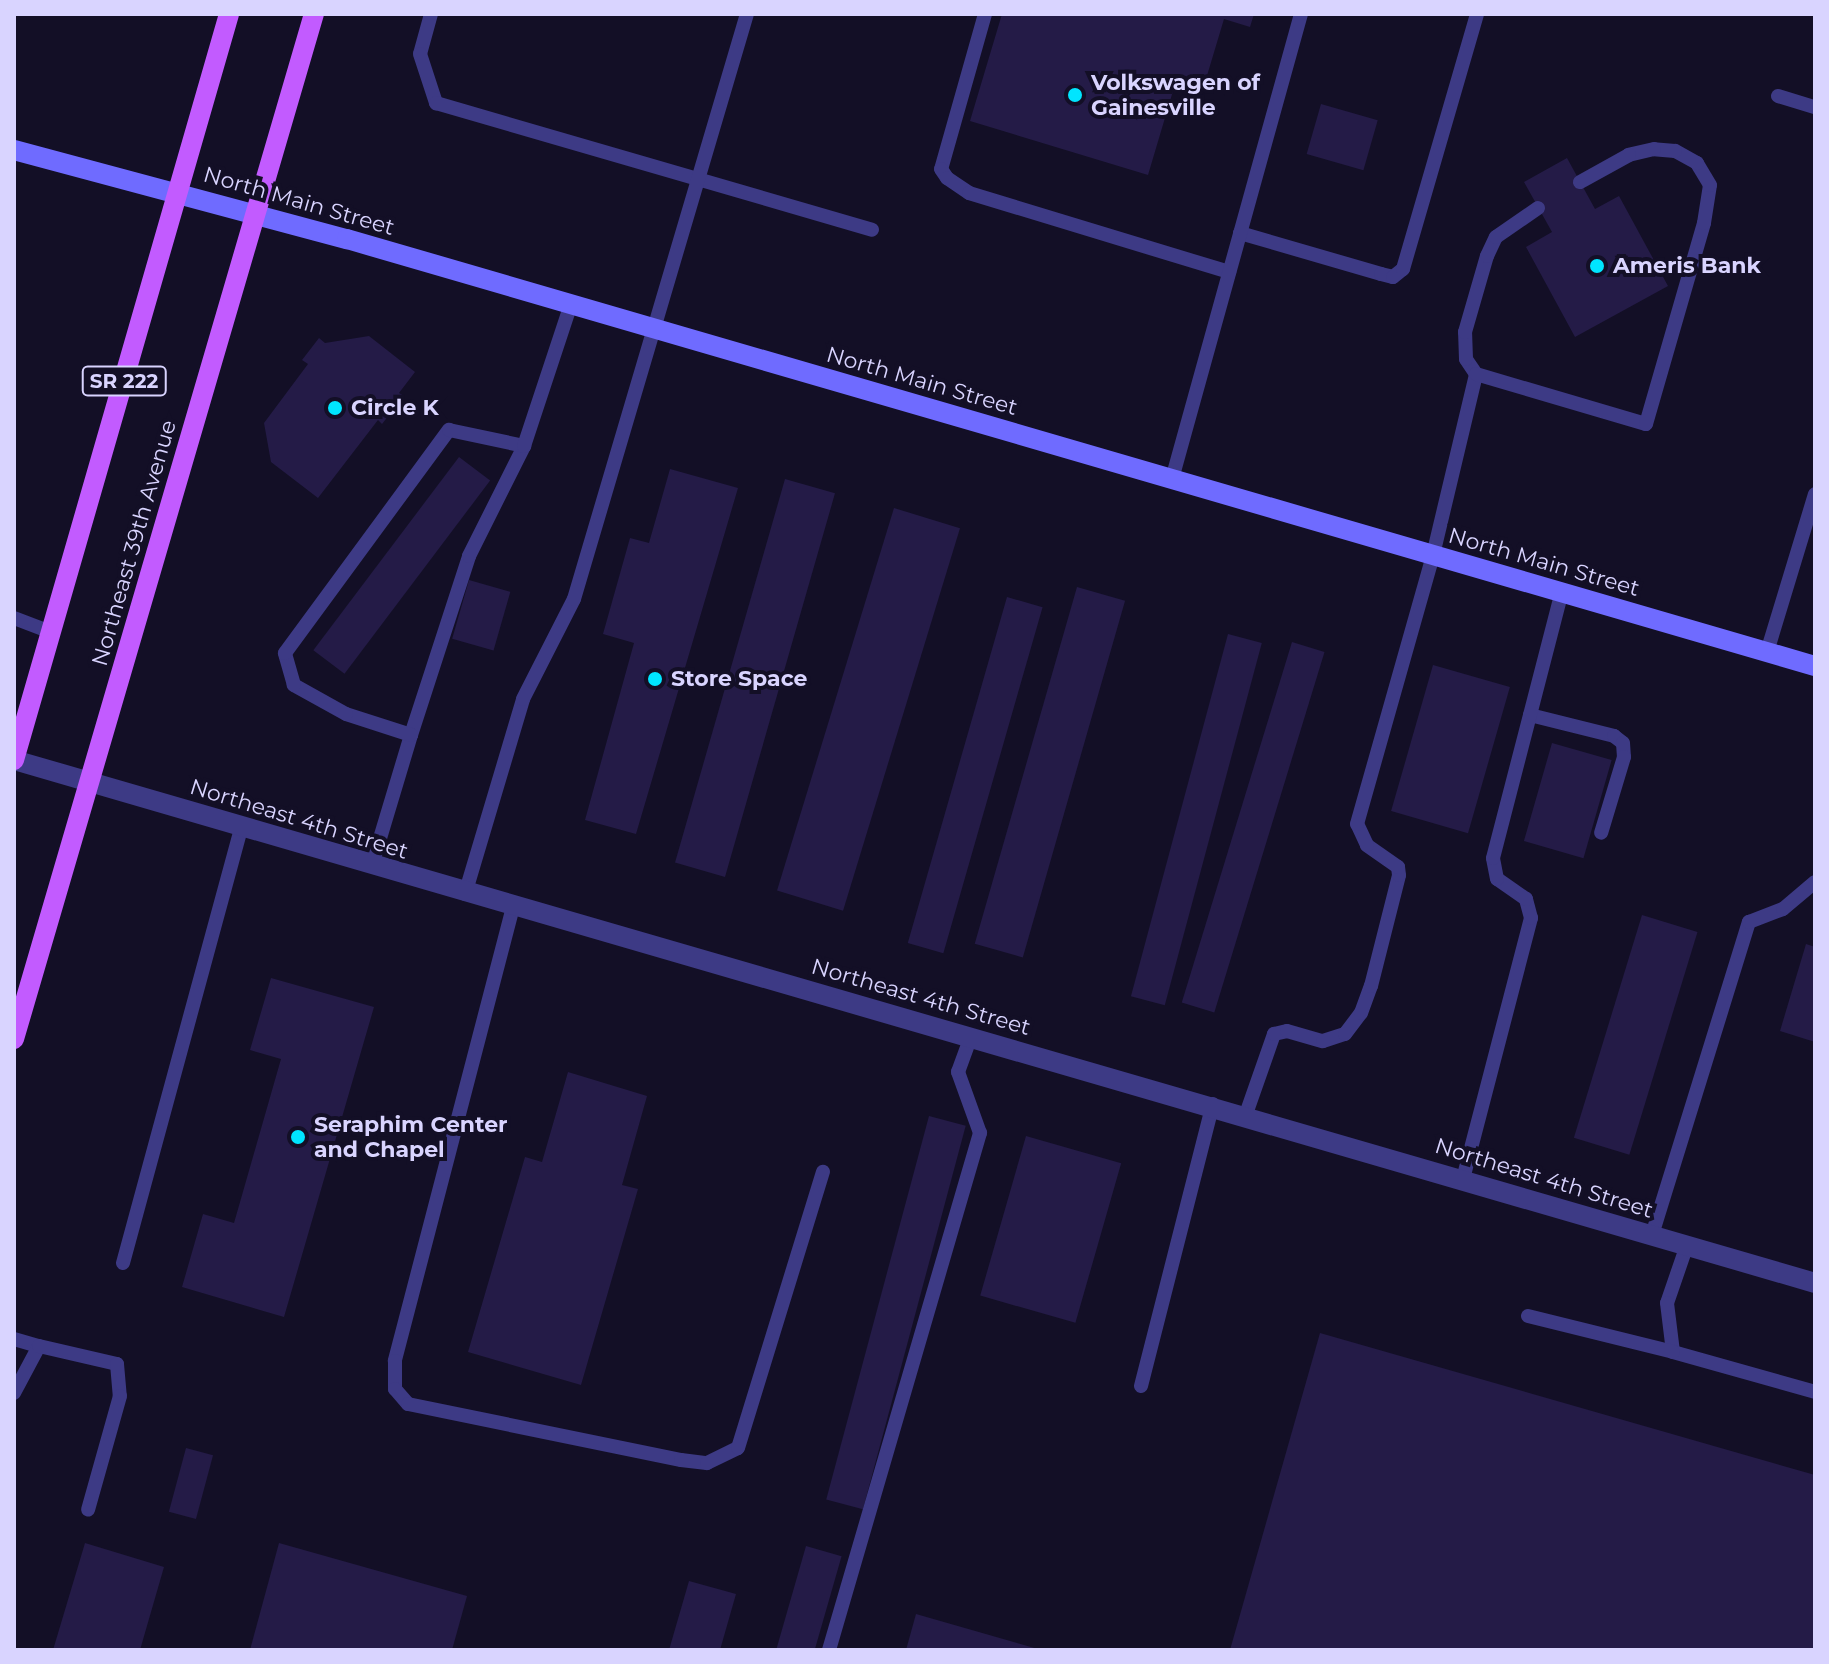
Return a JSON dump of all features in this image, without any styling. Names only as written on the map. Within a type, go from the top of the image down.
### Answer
[{"type":"main road","name":"SR 222","points":[[14,760],[229,14]]},
{"type":"main road","name":"Northeast 39th Avenue","points":[[14,1039],[314,14]]},
{"type":"main road","name":"North Main Street","points":[[14,150],[179,192],[571,304],[1815,666]]},
{"type":"street","name":"Northeast 4th Street","points":[[14,760],[465,894],[1213,1104],[1815,1283]]},
{"type":"lane","points":[[431,14],[420,54],[436,103],[872,230]]},
{"type":"lane","points":[[465,894],[523,699],[574,599],[651,327],[747,14]]},
{"type":"lane","points":[[985,14],[941,169],[947,178],[969,193],[1229,272]]},
{"type":"lane","points":[[1172,479],[1301,14]]},
{"type":"lane","points":[[1240,233],[1393,277],[1403,269],[1477,14]]},
{"type":"lane","points":[[1778,96],[1815,107]]},
{"type":"lane","points":[[1538,208],[1496,237],[1487,256],[1465,332],[1466,359],[1476,374],[1646,424],[1704,223],[1710,185],[1697,163],[1675,151],[1654,149],[1629,155],[1580,182]]},
{"type":"lane","points":[[372,865],[469,556],[524,446],[571,304]]},
{"type":"lane","points":[[1246,1114],[1274,1034],[1287,1031],[1312,1039],[1334,1039],[1361,1013],[1399,875],[1398,867],[1360,837],[1357,824],[1433,555],[1476,374]]},
{"type":"lane","points":[[411,735],[346,714],[294,685],[285,653],[449,430],[524,446]]},
{"type":"lane","points":[[1767,652],[1815,494]]},
{"type":"lane","points":[[1463,1179],[1531,918],[1526,899],[1497,879],[1493,858],[1562,592]]},
{"type":"lane","points":[[14,618],[51,632]]},
{"type":"lane","points":[[1530,715],[1614,736],[1623,743],[1624,757],[1601,833]]},
{"type":"lane","points":[[123,1263],[242,826]]},
{"type":"lane","points":[[1652,1235],[1749,922],[1783,909],[1815,882]]},
{"type":"lane","points":[[513,907],[395,1361],[395,1389],[408,1404],[681,1460],[707,1463],[738,1448],[823,1172]]},
{"type":"lane","points":[[829,1650],[980,1133],[958,1072],[971,1036]]},
{"type":"lane","points":[[1141,1386],[1213,1104]]},
{"type":"lane","points":[[1673,1352],[1667,1303],[1687,1245]]},
{"type":"lane","points":[[1528,1316],[1815,1392]]},
{"type":"lane","points":[[14,1339],[117,1364],[120,1396],[88,1510]]},
{"type":"lane","points":[[14,1393],[39,1346]]},
{"type":"building","name":"Volkswagen of Gainesville","points":[[1002,14],[1254,14],[1250,27],[1224,19],[1200,99],[1173,91],[1148,175],[970,121]]},
{"type":"building","points":[[1321,104],[1378,120],[1363,170],[1307,154]]},
{"type":"building","name":"Ameris Bank","points":[[1567,158],[1595,209],[1619,196],[1668,286],[1575,337],[1526,247],[1552,232],[1524,182]]},
{"type":"building","name":"Circle K","points":[[369,336],[415,372],[399,393],[404,396],[382,424],[378,420],[318,498],[271,462],[264,423],[308,364],[302,360],[319,338],[325,343]]},
{"type":"building","points":[[459,457],[490,480],[345,674],[313,650]]},
{"type":"building","name":"Store Space","points":[[670,469],[738,488],[636,834],[585,820],[634,643],[603,634],[630,538],[649,543]]},
{"type":"building","points":[[785,479],[835,493],[725,877],[675,863]]},
{"type":"building","points":[[894,508],[960,528],[843,911],[777,891]]},
{"type":"building","points":[[469,580],[510,592],[494,650],[452,639]]},
{"type":"building","points":[[1077,587],[1125,601],[1023,957],[975,944]]},
{"type":"building","points":[[1007,597],[1043,607],[943,953],[908,943]]},
{"type":"building","points":[[1228,634],[1262,643],[1165,1005],[1131,996]]},
{"type":"building","points":[[1292,642],[1325,652],[1214,1012],[1182,1003]]},
{"type":"building","points":[[1433,665],[1510,687],[1468,833],[1391,811]]},
{"type":"building","points":[[1552,743],[1612,760],[1583,858],[1524,841]]},
{"type":"building","points":[[1642,915],[1697,932],[1629,1155],[1574,1138]]},
{"type":"building","points":[[1806,944],[1815,947],[1815,1042],[1780,1031]]},
{"type":"building","name":"Seraphim Center and Chapel","points":[[271,978],[374,1007],[284,1317],[182,1287],[203,1214],[234,1223],[281,1059],[250,1050]]},
{"type":"building","points":[[568,1072],[647,1096],[622,1185],[638,1189],[581,1385],[468,1352],[525,1157],[542,1162]]},
{"type":"building","points":[[929,1116],[966,1126],[863,1509],[826,1499]]},
{"type":"building","points":[[1026,1136],[1121,1163],[1075,1323],[980,1296]]},
{"type":"building","points":[[1320,1333],[1815,1475],[1815,1650],[1230,1650]]},
{"type":"building","points":[[186,1448],[213,1455],[196,1519],[169,1512]]},
{"type":"building","points":[[85,1543],[164,1567],[140,1650],[53,1650]]},
{"type":"building","points":[[279,1543],[467,1596],[452,1650],[250,1650]]},
{"type":"building","points":[[806,1546],[842,1556],[815,1650],[776,1650]]},
{"type":"building","points":[[689,1581],[736,1594],[720,1650],[669,1650]]},
{"type":"building","points":[[916,1614],[1038,1649],[1038,1650],[906,1650]]},
{"type":"place","name":"Volkswagen of Gainesville","points":[[1075,95]]},
{"type":"place","name":"Ameris Bank","points":[[1597,266]]},
{"type":"place","name":"Circle K","points":[[335,408]]},
{"type":"place","name":"Store Space","points":[[655,679]]},
{"type":"place","name":"Seraphim Center and Chapel","points":[[298,1137]]}]
